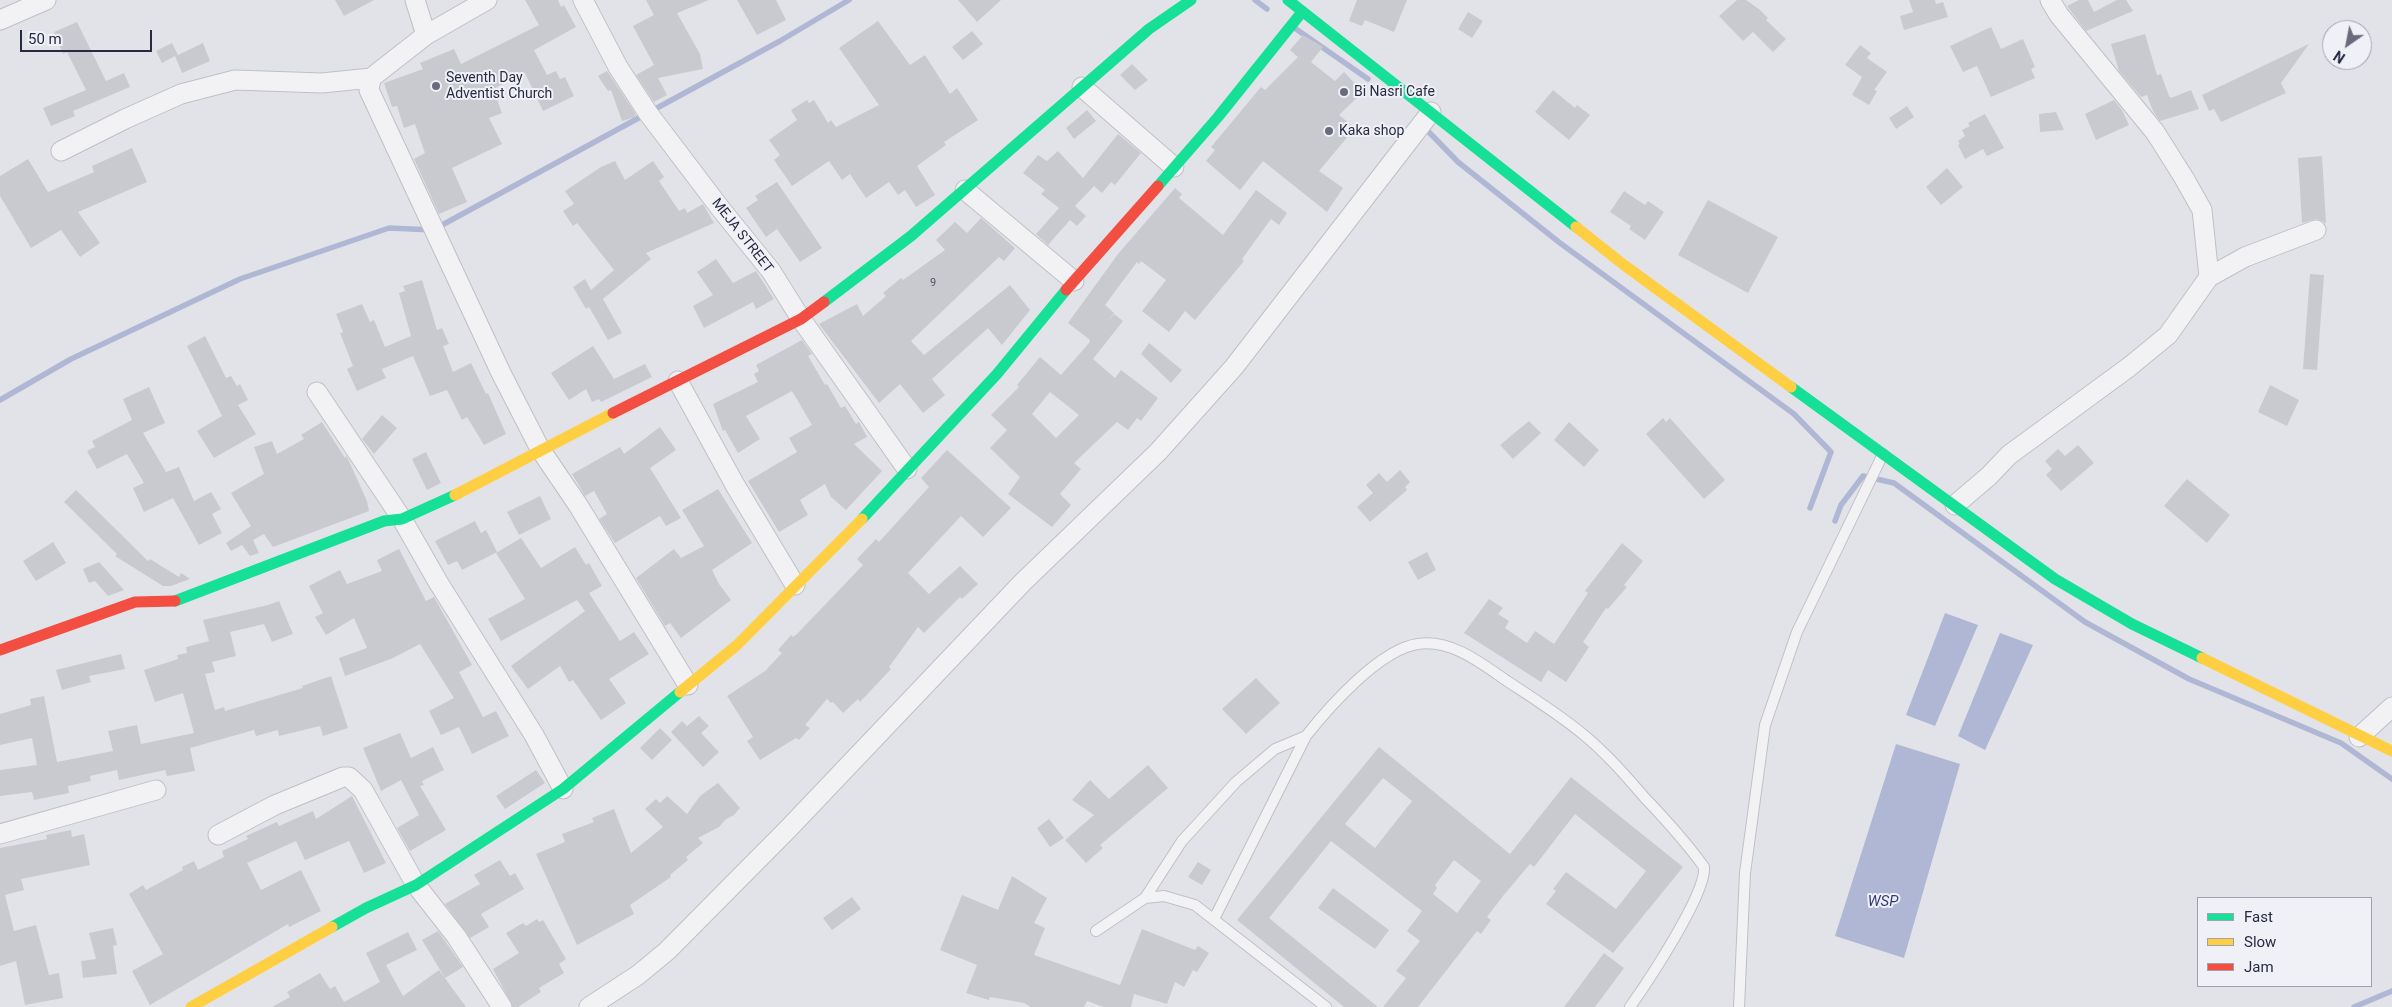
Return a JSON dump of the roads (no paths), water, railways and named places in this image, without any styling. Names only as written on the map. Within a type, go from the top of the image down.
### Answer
[{"type":"street","points":[[0,20],[46,0]]},
{"type":"street","points":[[414,0],[426,35]]},
{"type":"street","points":[[487,0],[426,35],[372,78],[369,84],[371,95],[501,373],[540,449],[578,505],[688,685]]},
{"type":"street","name":"MEJA STREET","points":[[583,0],[618,66],[648,113],[720,208],[771,271],[801,319],[874,418],[907,469]]},
{"type":"street","points":[[0,650],[136,602],[174,601],[384,521],[402,519],[468,489],[540,449],[678,382],[801,319],[911,236],[1149,29],[1191,0]]},
{"type":"street","points":[[1288,0],[1624,264],[2055,579],[2125,619],[2358,737],[2392,751]]},
{"type":"street","points":[[2050,0],[2060,15],[2155,132],[2184,178],[2202,210],[2210,277]]},
{"type":"street","points":[[191,1007],[366,908],[416,885],[562,789],[737,645],[845,537],[997,374],[1074,281],[1218,117],[1302,12]]},
{"type":"street","points":[[61,151],[125,118],[181,94],[235,80],[322,84],[372,78]]},
{"type":"street","points":[[1082,87],[1174,167]]},
{"type":"street","points":[[589,1007],[638,975],[667,950],[782,834],[1023,582],[1146,465],[1234,367],[1364,202],[1431,112]]},
{"type":"street","points":[[965,190],[1074,281]]},
{"type":"street","points":[[1956,505],[1990,476],[2009,455],[2129,367],[2168,334],[2210,277],[2245,257],[2316,230]]},
{"type":"street","points":[[678,382],[735,485],[795,585]]},
{"type":"street","points":[[317,392],[402,519],[438,582],[534,735],[562,789]]},
{"type":"street","points":[[2358,737],[2392,707]]},
{"type":"street","points":[[218,835],[274,805],[343,777],[349,777],[363,790],[416,885],[456,936],[502,1007]]},
{"type":"street","points":[[0,834],[156,790]]},
{"type":"lane","points":[[1739,1007],[1745,873],[1765,725],[1797,632],[1884,453]]},
{"type":"lane","points":[[1214,919],[1306,736],[1326,711],[1343,693],[1390,656],[1417,644],[1445,644],[1486,666],[1585,736],[1620,769],[1688,846],[1704,867],[1701,887],[1685,918],[1630,1007]]},
{"type":"lane","points":[[1096,931],[1146,898],[1182,841],[1236,782],[1275,749],[1306,736]]},
{"type":"lane","points":[[1146,898],[1164,896],[1195,905],[1326,1007]]},
{"type":"water","points":[[1945,613],[1978,625],[1935,726],[1906,715]]},
{"type":"water","points":[[2000,633],[2033,645],[1985,750],[1958,736]]},
{"type":"water","name":"WSP","points":[[1896,744],[1960,764],[1904,958],[1835,936]]},
{"type":"waterway","points":[[0,400],[71,359],[240,279],[389,228],[433,230],[780,41],[849,0]]},
{"type":"waterway","points":[[1255,0],[1267,9]]},
{"type":"waterway","points":[[1296,29],[1368,79]]},
{"type":"waterway","points":[[1423,126],[1458,162],[1560,243],[1794,414],[1831,452],[1810,508]]},
{"type":"waterway","points":[[1835,521],[1841,505],[1863,476],[1894,483],[2085,622],[2189,679],[2341,743],[2392,779]]},
{"type":"waterway","points":[[2354,1007],[2392,991]]},
{"type":"place","name":"Seventh Day Adventist Church","points":[[436,86]]},
{"type":"place","name":"Bi Nasri Cafe","points":[[1344,92]]},
{"type":"place","name":"Kaka shop","points":[[1329,131]]}]
